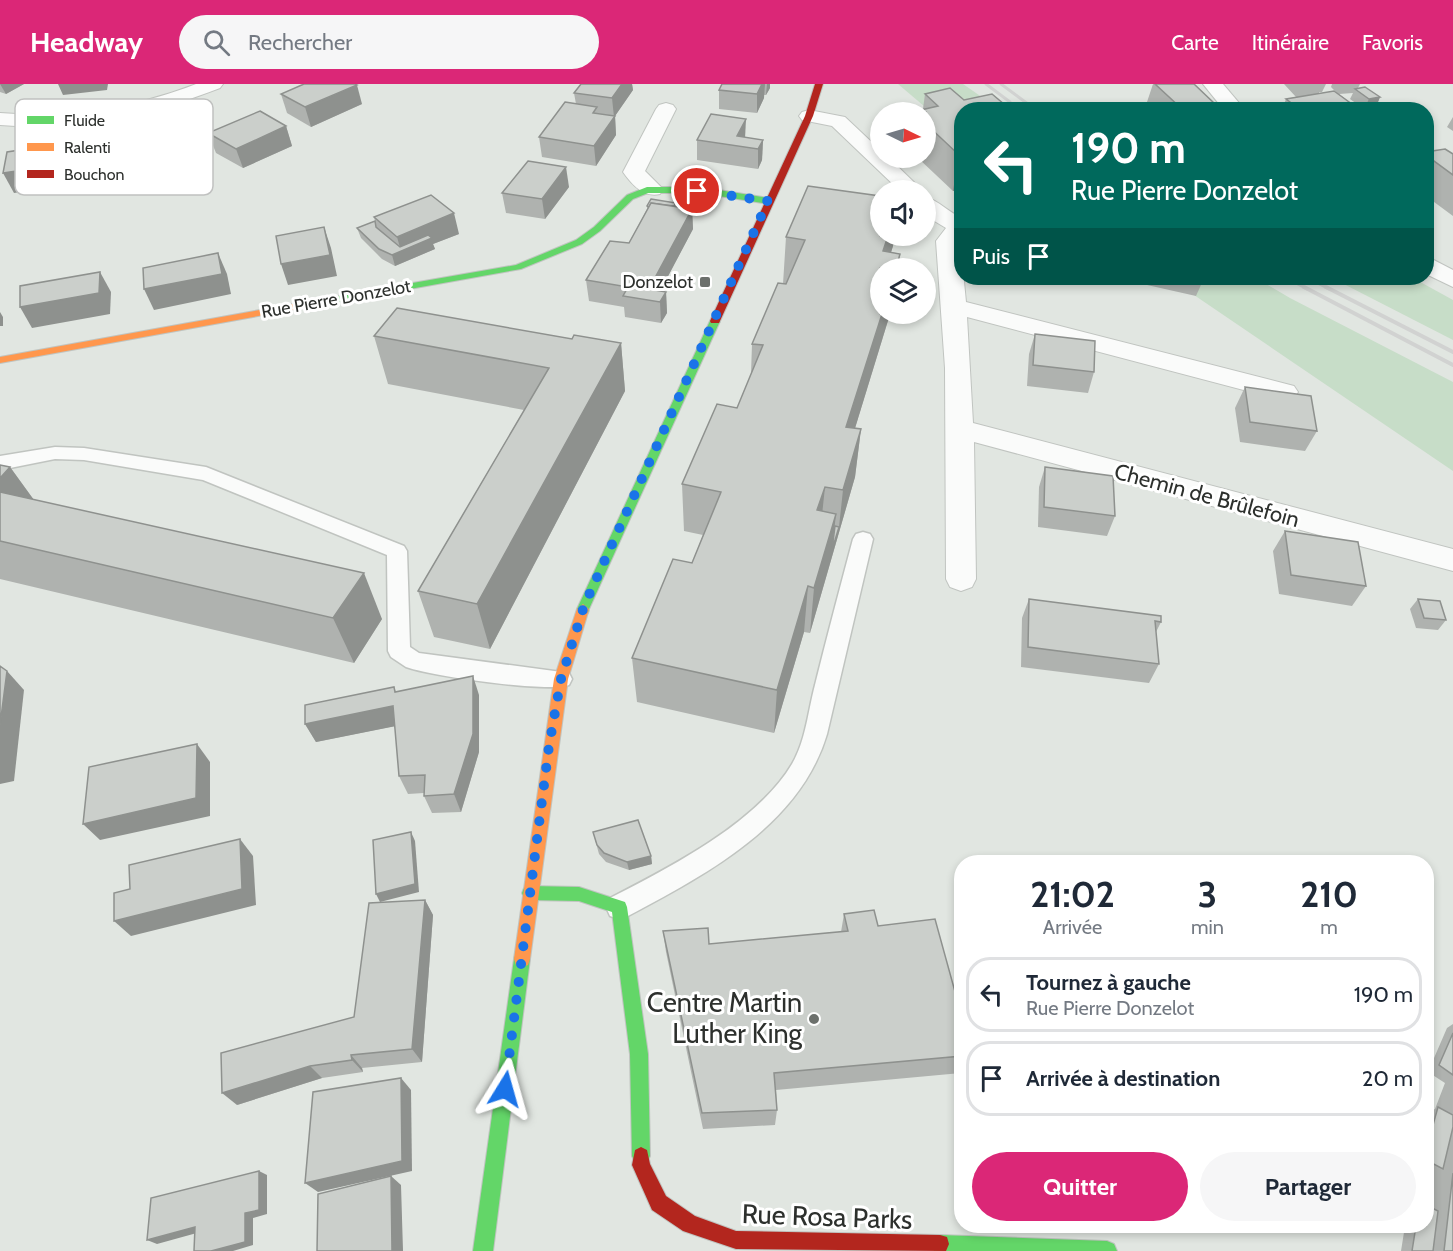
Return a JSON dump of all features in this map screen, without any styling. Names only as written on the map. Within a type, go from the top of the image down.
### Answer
[{"type":"street","points":[[170,99],[213,84]]},
{"type":"street","points":[[483,1251],[530,893],[561,679],[584,606],[809,116],[819,84]]},
{"type":"street","points":[[1213,84],[1228,102]]},
{"type":"street","points":[[652,189],[634,172],[666,109]]},
{"type":"street","points":[[809,116],[838,121],[900,180]]},
{"type":"street","points":[[0,119],[15,119]]},
{"type":"street","name":"Rue Pierre Donzelot","points":[[0,360],[518,267],[561,252],[596,230],[634,195],[652,189],[697,191],[768,201]]},
{"type":"street","points":[[936,213],[954,223]]},
{"type":"street","points":[[954,234],[948,241],[956,307],[961,429],[961,579]]},
{"type":"street","points":[[1434,268],[1453,280]]},
{"type":"street","points":[[956,307],[1284,392]]},
{"type":"street","name":"Chemin de Brûlefoin","points":[[961,429],[1453,560]]},
{"type":"street","points":[[530,893],[579,894],[619,907]]},
{"type":"street","name":"Rue Rosa Parks","points":[[619,907],[639,1054],[641,1165],[659,1203],[690,1224],[736,1240],[996,1245],[1107,1251]]},
{"type":"lane","points":[[0,463],[55,453],[84,454],[206,474],[397,551],[399,651],[414,661],[515,676],[561,679]]},
{"type":"lane","points":[[619,907],[653,890],[703,858],[766,810],[795,779],[811,746],[863,539]]},
{"type":"green space","points":[[898,84],[963,84],[989,102],[954,102],[954,111],[936,112],[936,102],[919,102]]},
{"type":"green space","points":[[1179,285],[1268,285],[1453,382],[1453,471]]},
{"type":"green space","points":[[1346,285],[1426,285],[1453,300],[1453,340]]},
{"type":"building","points":[[304,84],[357,85],[305,107],[281,94]]},
{"type":"building","points":[[581,84],[622,84],[612,98],[574,93]]},
{"type":"building","points":[[722,84],[762,84],[757,94],[719,90]]},
{"type":"building","points":[[1155,84],[1194,84],[1213,102],[1174,102]]},
{"type":"building","points":[[1365,87],[1380,97],[1369,99],[1355,89]]},
{"type":"building","points":[[950,88],[964,100],[992,94],[1002,102],[954,102],[954,150],[936,133],[936,106],[938,106],[925,94]]},
{"type":"building","points":[[1334,91],[1349,102],[1290,102],[1286,99]]},
{"type":"building","points":[[565,102],[597,107],[593,113],[615,116],[594,146],[539,137]]},
{"type":"building","points":[[260,111],[286,126],[236,149],[213,136],[213,131]]},
{"type":"building","points":[[711,114],[746,119],[737,136],[763,140],[758,149],[697,140]]},
{"type":"building","points":[[1445,149],[1453,154],[1453,175],[1434,161],[1434,151]]},
{"type":"building","points":[[15,151],[15,171],[3,173],[7,152]]},
{"type":"building","points":[[528,161],[566,167],[542,199],[502,193]]},
{"type":"building","points":[[808,186],[870,195],[870,246],[885,246],[883,251],[900,254],[899,258],[870,258],[870,324],[879,324],[846,427],[861,429],[843,490],[825,487],[817,510],[836,514],[814,588],[808,586],[777,690],[632,658],[673,559],[692,563],[721,492],[682,484],[717,404],[737,408],[763,345],[752,344],[778,283],[786,284],[805,240],[786,237]]},
{"type":"building","points":[[431,195],[454,213],[397,237],[374,217]]},
{"type":"building","points":[[651,199],[676,203],[674,206],[651,203],[649,207],[647,206]]},
{"type":"building","points":[[651,203],[692,209],[649,289],[666,292],[660,302],[623,296],[628,287],[586,280],[610,241],[629,243]]},
{"type":"building","points":[[375,221],[376,227],[400,247],[428,235],[432,238],[392,255],[379,249],[357,228]]},
{"type":"building","points":[[324,227],[330,255],[281,264],[276,236]]},
{"type":"building","points":[[218,253],[222,274],[144,289],[143,268]]},
{"type":"building","points":[[100,272],[99,293],[20,307],[20,286]]},
{"type":"building","points":[[397,308],[572,339],[574,335],[621,343],[477,604],[418,591],[549,368],[374,336]]},
{"type":"building","points":[[1035,334],[1095,341],[1094,372],[1033,365]]},
{"type":"building","points":[[1245,387],[1311,396],[1317,431],[1250,422]]},
{"type":"building","points":[[0,465],[10,467],[0,478]]},
{"type":"building","points":[[1045,467],[1113,476],[1115,516],[1044,507]]},
{"type":"building","points":[[0,492],[364,573],[333,618],[0,541]]},
{"type":"building","points":[[835,526],[839,527],[832,550]]},
{"type":"building","points":[[1285,531],[1358,542],[1366,586],[1291,575]]},
{"type":"building","points":[[1029,599],[1161,616],[1161,622],[1155,621],[1159,664],[1028,647]]},
{"type":"building","points":[[1418,599],[1440,601],[1446,620],[1424,618]]},
{"type":"building","points":[[0,666],[7,671],[0,725]]},
{"type":"building","points":[[473,676],[473,734],[454,794],[424,796],[425,775],[399,776],[393,706],[305,724],[305,705],[394,687],[395,692]]},
{"type":"building","points":[[197,744],[196,798],[83,824],[89,767]]},
{"type":"building","points":[[638,820],[651,856],[627,862],[604,853],[597,845],[593,832]]},
{"type":"building","points":[[411,832],[415,884],[376,894],[373,840]]},
{"type":"building","points":[[240,839],[242,889],[114,921],[114,893],[130,889],[129,865]]},
{"type":"building","points":[[425,900],[412,1049],[351,1055],[352,1060],[310,1066],[222,1093],[221,1053],[354,1017],[369,903]]},
{"type":"building","name":"Centre Martin Luther King","points":[[874,910],[878,926],[935,919],[954,988],[954,1057],[774,1073],[777,1110],[702,1113],[663,931],[708,928],[709,944],[848,931],[844,914]]},
{"type":"building","points":[[1453,1033],[1453,1075],[1439,1065]]},
{"type":"building","points":[[401,1078],[402,1161],[305,1183],[313,1092]]},
{"type":"building","points":[[1438,1107],[1453,1115],[1453,1127],[1443,1169],[1434,1164],[1434,1121]]},
{"type":"building","points":[[259,1171],[259,1210],[245,1213],[245,1242],[211,1251],[194,1251],[195,1227],[147,1240],[151,1198]]},
{"type":"building","points":[[1453,1173],[1453,1251],[1444,1251]]},
{"type":"building","points":[[391,1176],[392,1251],[317,1251],[318,1194]]},
{"type":"building","points":[[1434,1209],[1438,1211],[1433,1251],[1412,1251],[1415,1233],[1434,1233]]},
{"type":"railway","points":[[986,84],[1010,102]]},
{"type":"railway","points":[[1001,84],[1025,102]]},
{"type":"railway","points":[[1300,285],[1307,289]]},
{"type":"railway","points":[[1321,285],[1329,289]]},
{"type":"railway","points":[[1304,287],[1453,365]]},
{"type":"railway","points":[[1326,287],[1453,352]]},
{"type":"traffic: fast","points":[[315,303],[518,267],[579,242],[597,229],[630,197],[647,190],[700,190],[768,201]]},
{"type":"traffic: fast","points":[[583,609],[715,321]]},
{"type":"traffic: fast","points":[[530,893],[579,894],[619,907],[639,1054],[641,1156]]},
{"type":"traffic: fast","points":[[483,1251],[522,959]]},
{"type":"traffic: fast","points":[[940,1244],[1107,1251]]},
{"type":"traffic: slow","points":[[0,360],[315,303]]},
{"type":"traffic: slow","points":[[522,959],[561,679],[583,609]]},
{"type":"traffic: jam","points":[[715,321],[809,116],[819,84]]},
{"type":"traffic: jam","points":[[641,1156],[641,1165],[659,1203],[690,1224],[736,1240],[940,1244]]},
{"type":"place","name":"Donzelot","points":[[705,282]]},
{"type":"place","name":"Centre Martin Luther King","points":[[814,1019]]},
{"type":"route","points":[[505,1089],[549,746],[561,679],[584,606],[768,201],[697,191]]}]
